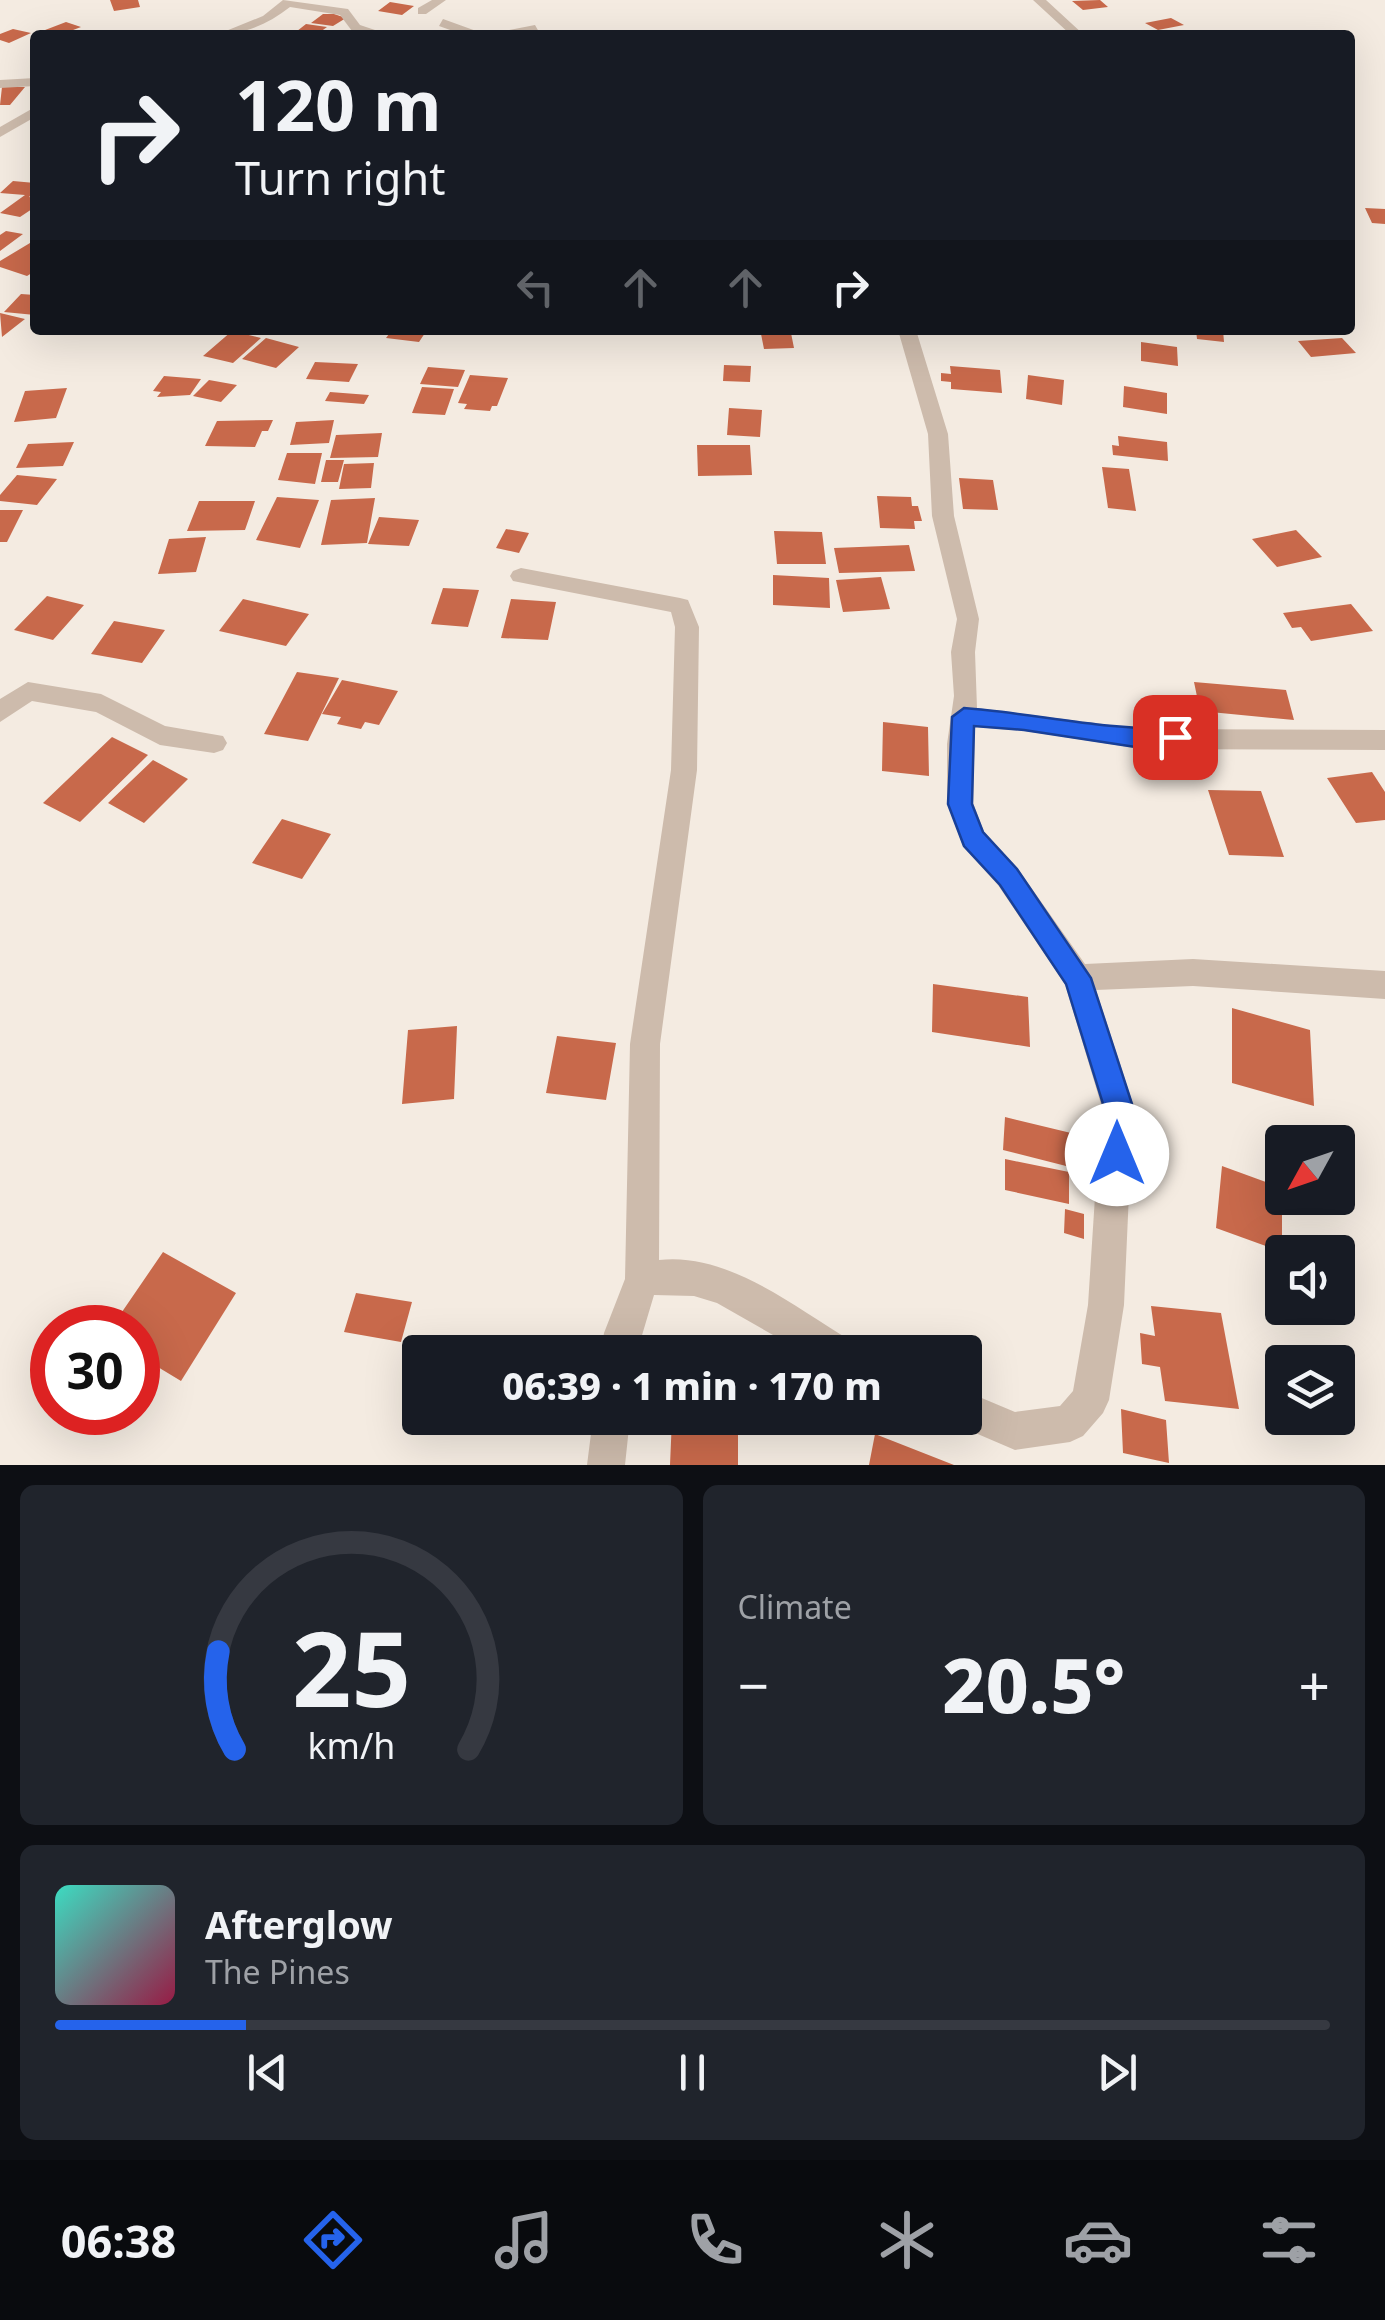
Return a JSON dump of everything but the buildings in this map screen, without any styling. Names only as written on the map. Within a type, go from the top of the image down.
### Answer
[{"type":"street","points":[[422,11],[440,0]]},
{"type":"street","points":[[1039,0],[1072,30]]},
{"type":"street","points":[[238,30],[258,24],[290,1],[344,12],[356,28],[364,30]]},
{"type":"street","points":[[443,22],[463,30]]},
{"type":"street","points":[[530,30],[535,29]]},
{"type":"street","points":[[0,84],[30,82]]},
{"type":"street","points":[[0,133],[30,114]]},
{"type":"street","points":[[908,335],[938,434],[943,516],[968,618],[963,652],[960,804],[972,838],[1008,877],[1078,978],[1117,1104],[1117,1154],[1109,1210],[1111,1257],[1090,1400],[1070,1423],[1015,1432],[982,1417]]},
{"type":"street","points":[[521,576],[680,606],[688,627],[684,770],[645,1044],[642,1279],[622,1335]]},
{"type":"street","points":[[0,712],[28,691],[101,703],[160,735],[214,743]]},
{"type":"street","points":[[964,717],[1024,721],[1142,738],[1385,740]]},
{"type":"street","points":[[1078,978],[1131,972],[1220,971],[1385,985]]},
{"type":"street","points":[[642,1279],[670,1272],[724,1286],[807,1335]]},
{"type":"street","points":[[606,1465],[610,1435]]},
{"type":"route","points":[[1117,1154],[1117,1104],[1078,978],[1008,877],[972,838],[960,804],[960,744],[964,717],[1024,721],[1142,738],[1175,737]]}]
